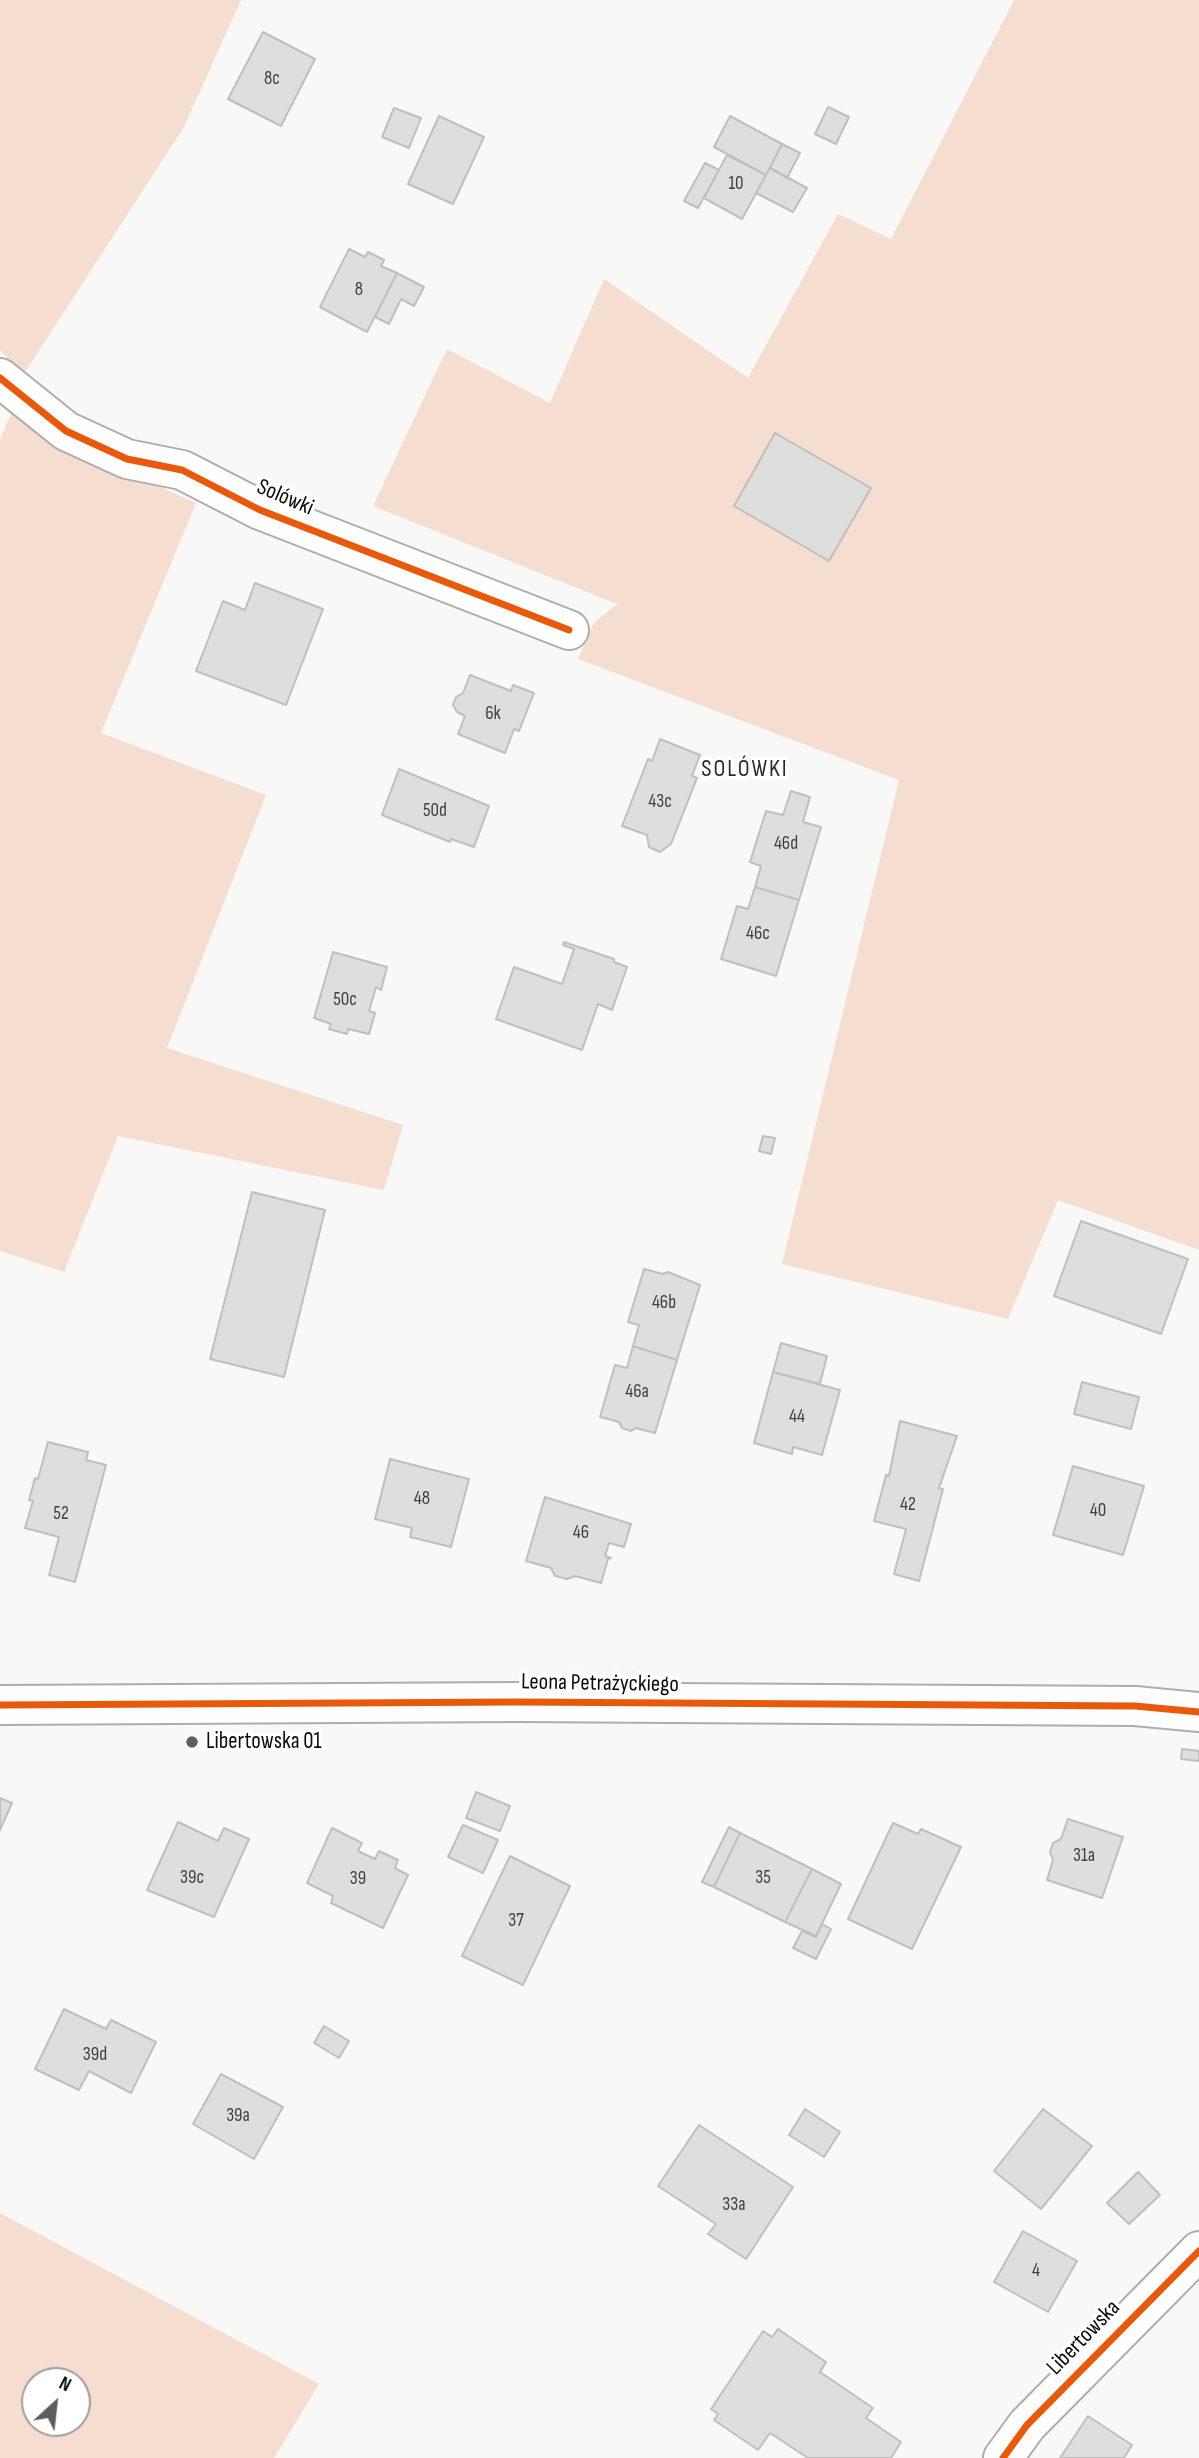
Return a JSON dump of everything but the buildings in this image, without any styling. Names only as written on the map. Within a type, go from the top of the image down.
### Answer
[{"type":"street","name":"Solówki","points":[[0,378],[66,431],[127,459],[182,470],[260,510],[569,630]]},
{"type":"street","name":"Leona Petrażyckiego","points":[[0,1705],[518,1702],[1135,1706],[1199,1712]]},
{"type":"street","name":"Libertowska","points":[[1003,2458],[1027,2425],[1199,2251]]},
{"type":"shaded area","points":[[0,0],[241,0],[184,127],[25,372],[0,351]]},
{"type":"shaded area","points":[[1014,0],[1199,0],[1199,1250],[1058,1200],[1008,1319],[782,1264],[899,780],[578,659],[593,624],[617,604],[373,506],[447,349],[550,403],[604,279],[748,378],[838,214],[891,239]]},
{"type":"shaded area","points":[[14,406],[61,443],[196,503],[101,733],[266,795],[167,1048],[403,1125],[384,1190],[118,1136],[64,1272],[0,1251],[0,440]]},
{"type":"shaded area","points":[[0,2213],[319,2384],[274,2458],[0,2458]]},
{"type":"cycle path","points":[[0,378],[66,431],[127,459],[182,470],[260,510],[569,630]]},
{"type":"cycle path","points":[[0,1705],[518,1702],[1135,1706],[1199,1712]]},
{"type":"cycle path","points":[[1003,2458],[1027,2425],[1199,2251]]},
{"type":"place","name":"Libertowska 01","points":[[192,1742]]},
{"type":"district","name":"SOLÓWKI","points":[[745,770]]}]
